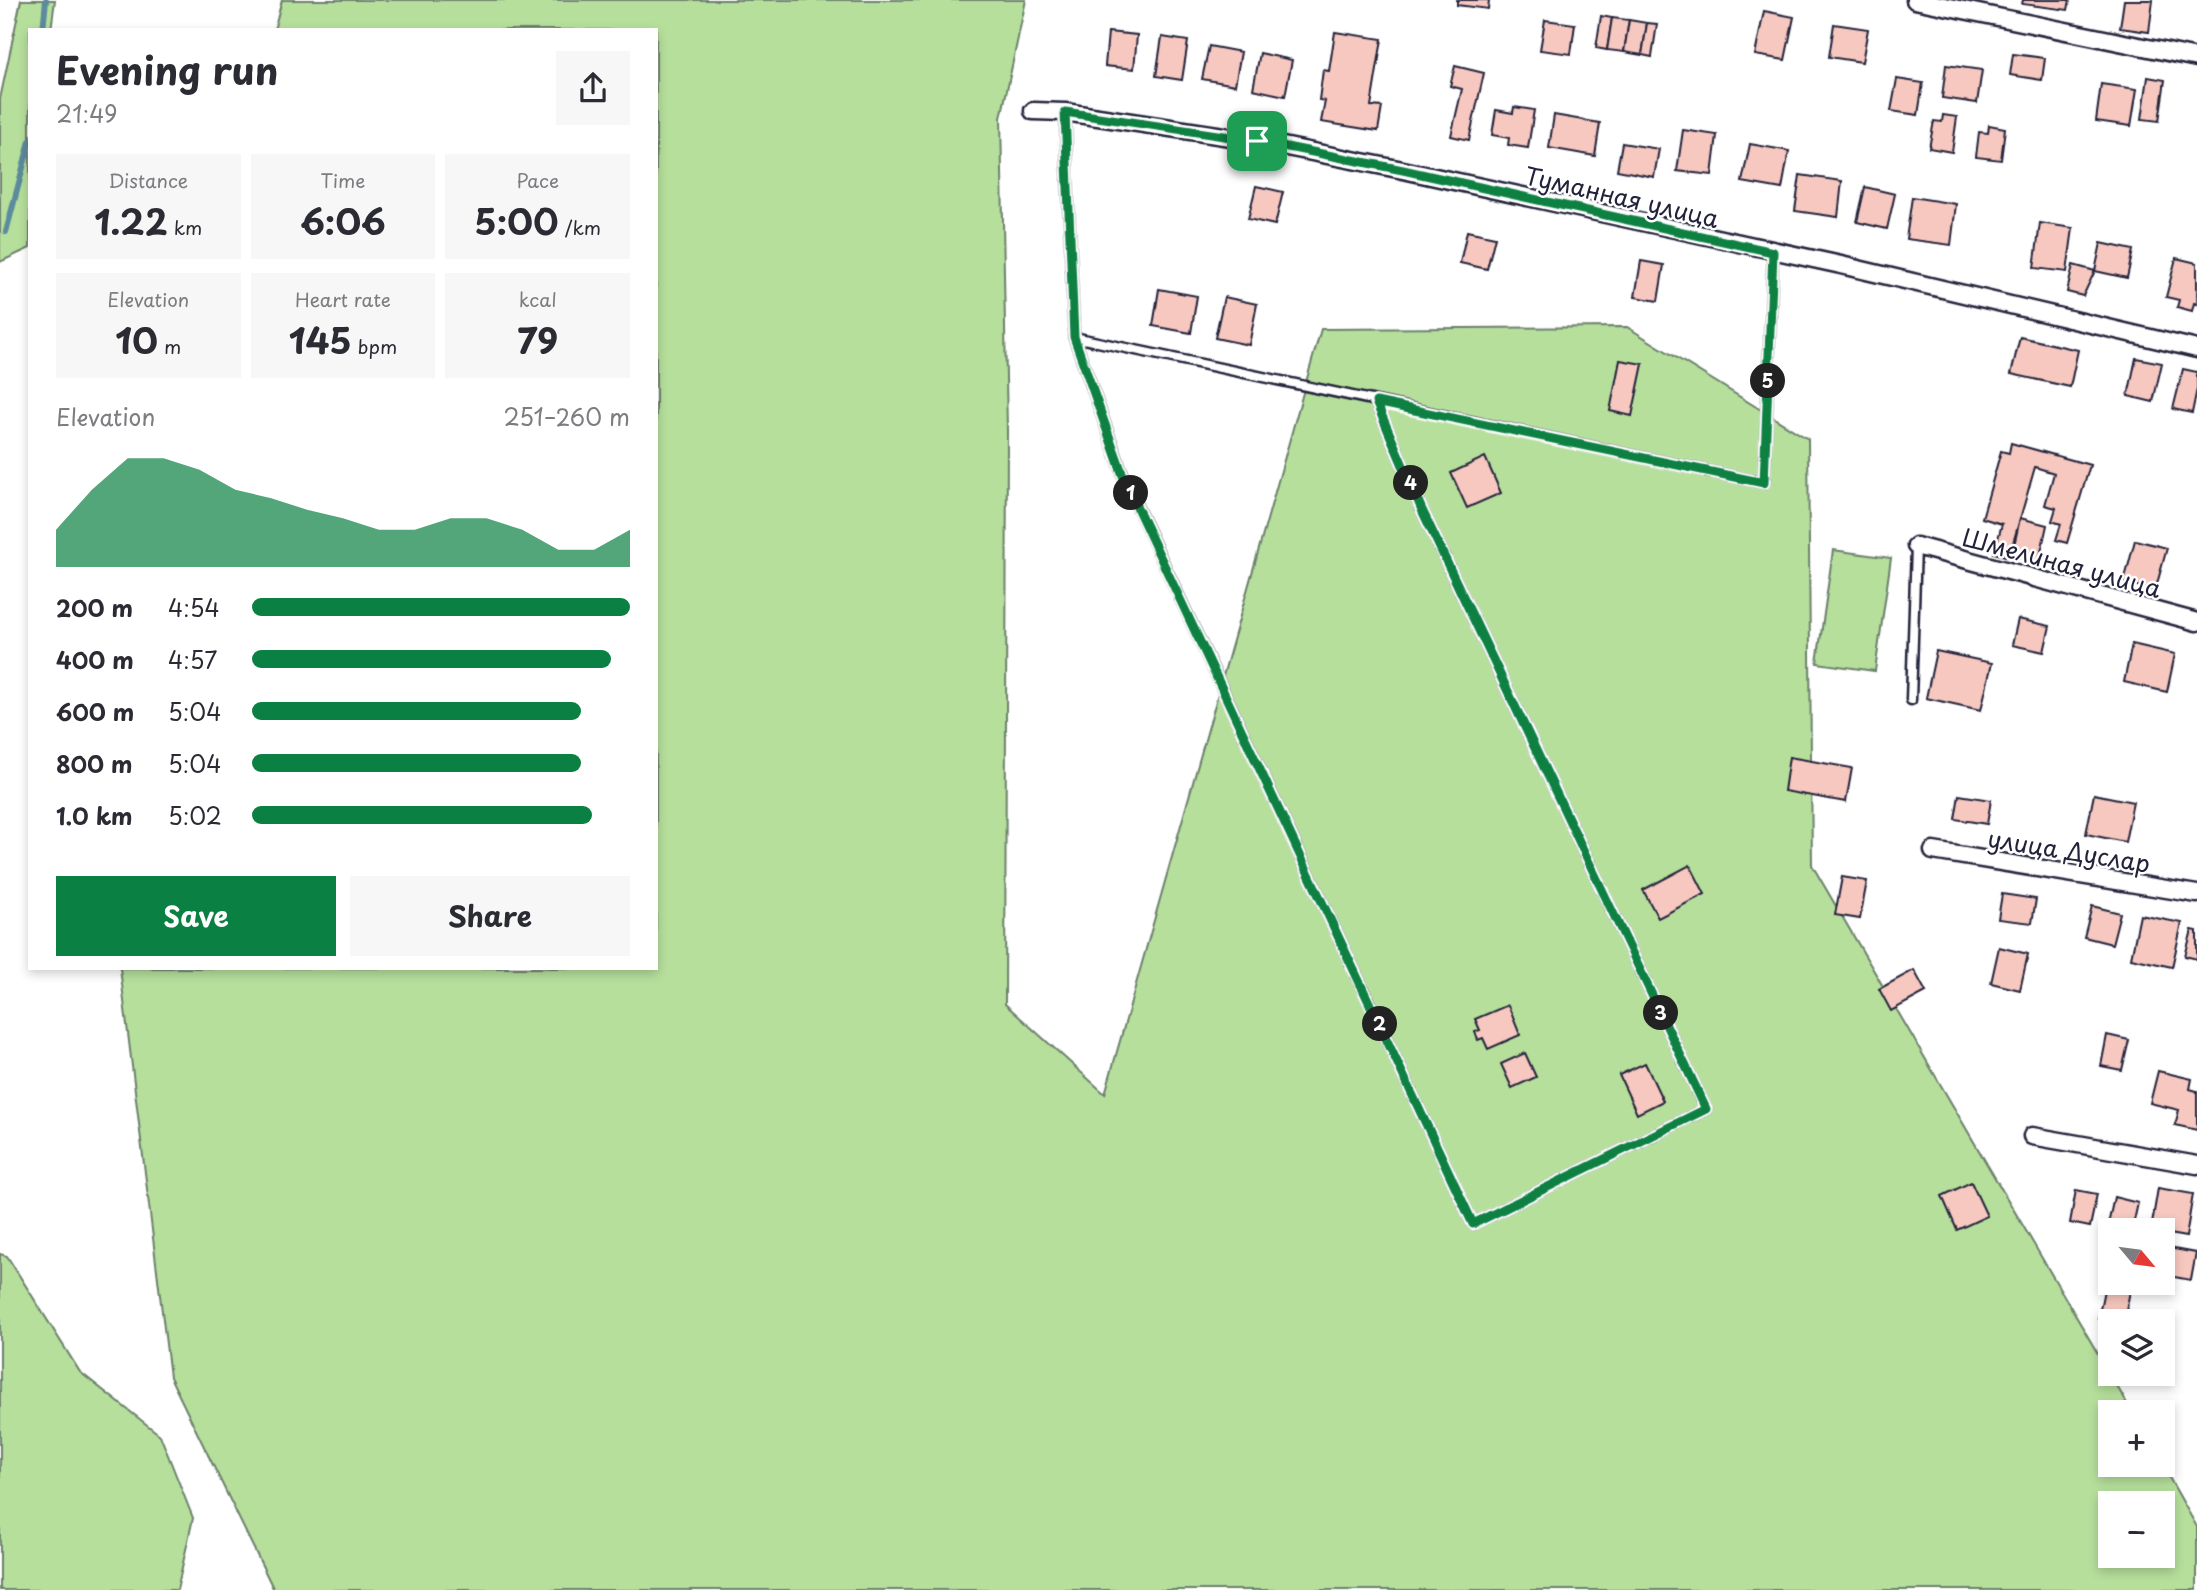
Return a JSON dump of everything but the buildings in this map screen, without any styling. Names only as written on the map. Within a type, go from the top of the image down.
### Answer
[{"type":"street","points":[[1915,0],[2197,58]]},
{"type":"street","name":"Туманная улица","points":[[1033,111],[1065,112],[1284,146],[1867,271],[2197,349]]},
{"type":"street","name":"Шмелиная улица","points":[[1916,546],[2197,622]]},
{"type":"street","name":"улица Дуслар","points":[[1933,851],[2197,894]]},
{"type":"street","points":[[2032,1136],[2197,1164]]},
{"type":"lane","points":[[1065,112],[1074,337],[1126,484],[1473,1224],[1706,1109],[1422,510],[1376,402]]},
{"type":"lane","points":[[1074,337],[1764,483],[1773,252]]},
{"type":"lane","points":[[1910,699],[1916,546]]},
{"type":"green space","points":[[21,0],[55,0],[51,28],[28,28],[28,249],[0,262],[0,99]]},
{"type":"green space","points":[[282,0],[1026,0],[1001,118],[1007,430],[1005,1004],[1105,1094],[1321,329],[1627,327],[1808,439],[1812,865],[2098,1354],[2098,1386],[2117,1386],[2125,1400],[2098,1400],[2098,1477],[2169,1477],[2197,1527],[2197,1590],[274,1590],[170,1377],[120,970],[658,970],[658,28],[275,28]]},
{"type":"green space","points":[[1833,550],[1891,558],[1875,671],[1817,663]]},
{"type":"green space","points":[[0,1254],[7,1256],[80,1372],[160,1435],[193,1518],[177,1590],[0,1590]]},
{"type":"waterway","points":[[43,28],[46,0]]},
{"type":"waterway","points":[[6,232],[28,149]]},
{"type":"route","points":[[1065,112],[1257,141],[1403,170],[1773,252],[1764,483],[1376,402],[1422,510],[1706,1109],[1473,1224],[1126,484],[1074,337],[1065,112]]}]
